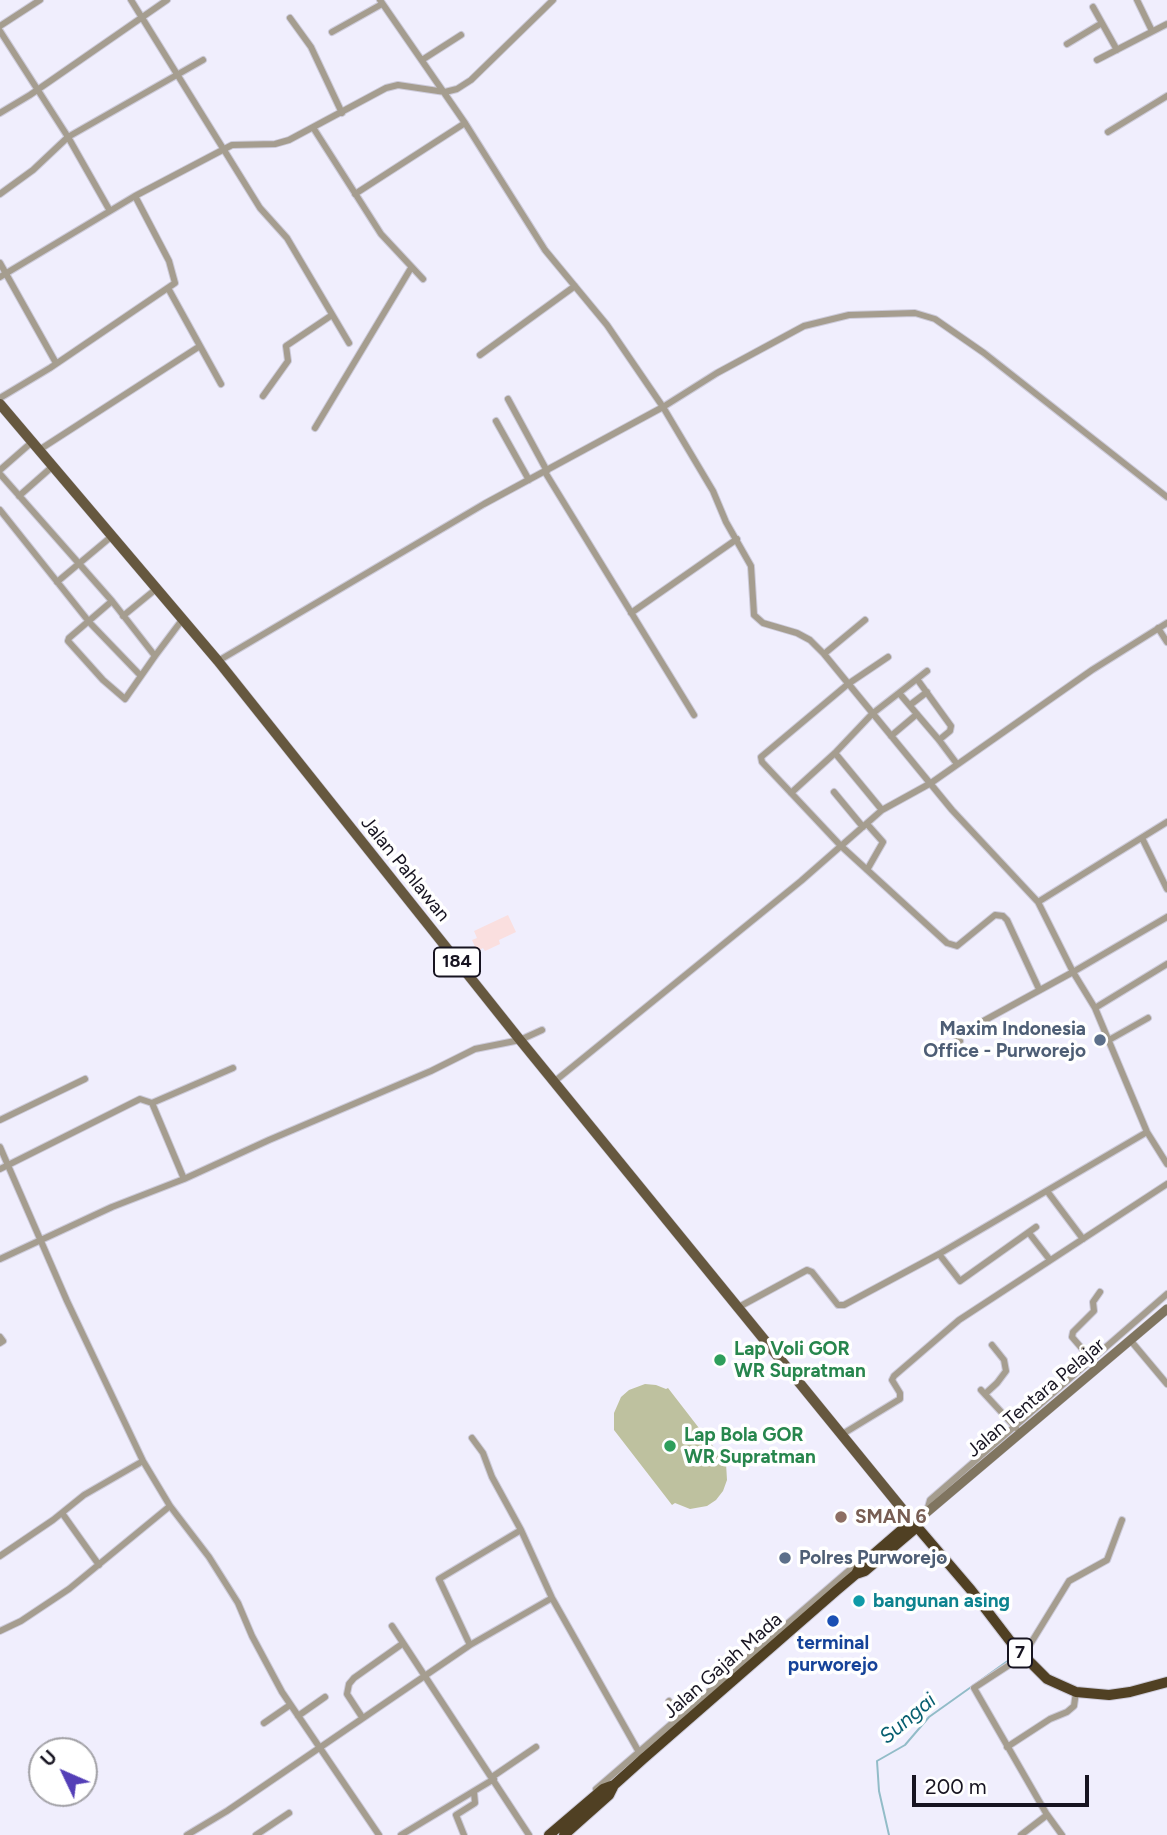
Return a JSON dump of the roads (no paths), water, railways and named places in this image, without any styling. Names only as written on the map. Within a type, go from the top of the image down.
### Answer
[{"type":"highway","name":"Jalan Gajah Mada","points":[[856,1574],[860,1566],[914,1524]]},
{"type":"highway","name":"Jalan Gajah Mada","points":[[564,1835],[609,1795],[614,1785],[641,1755],[856,1574],[865,1571],[914,1524]]},
{"type":"highway","name":"7","points":[[914,1524],[1023,1656],[1047,1679],[1076,1692],[1109,1695],[1167,1682]]},
{"type":"highway","name":"Jalan Gajah Mada","points":[[549,1835],[603,1788],[614,1785]]},
{"type":"main road","name":"Jalan Pahlawan","points":[[0,404],[218,661],[520,1040],[914,1524]]},
{"type":"main road","name":"Jalan Tentara Pelajar","points":[[914,1524],[1017,1429],[1093,1373],[1167,1309]]},
{"type":"street","points":[[40,0],[0,28],[68,137],[110,211]]},
{"type":"street","points":[[131,0],[263,214],[288,238],[349,343]]},
{"type":"street","points":[[0,113],[38,90],[167,0]]},
{"type":"street","points":[[3,275],[135,196],[224,149],[243,143],[275,144],[289,140],[387,88],[398,85],[444,92],[457,89],[471,80],[553,0]]},
{"type":"street","points":[[1137,0],[1152,31]]},
{"type":"street","points":[[332,32],[381,2],[465,123],[545,250],[620,342],[663,407],[713,491],[726,522],[751,566],[754,615],[763,622],[810,640],[824,654],[952,810],[1038,902],[1073,972],[1095,1008],[1147,1132],[1167,1164]]},
{"type":"street","points":[[1093,6],[1117,50]]},
{"type":"street","points":[[290,18],[311,47],[342,113]]},
{"type":"street","points":[[1067,44],[1102,23]]},
{"type":"street","points":[[1097,60],[1167,24]]},
{"type":"street","points":[[422,60],[461,35]]},
{"type":"street","points":[[0,194],[27,175],[68,137],[203,60]]},
{"type":"street","points":[[1108,132],[1167,96]]},
{"type":"street","points":[[355,194],[465,123]]},
{"type":"street","points":[[314,128],[381,234],[423,279]]},
{"type":"street","points":[[0,398],[175,283],[174,275],[135,196]]},
{"type":"street","points":[[0,263],[3,275],[56,363]]},
{"type":"street","points":[[315,428],[411,268]]},
{"type":"street","points":[[480,355],[575,286]]},
{"type":"street","points":[[168,288],[221,384]]},
{"type":"street","points":[[218,661],[484,504],[663,407],[717,373],[804,326],[849,315],[915,313],[935,319],[1167,497]]},
{"type":"street","points":[[262,396],[288,362],[286,346],[332,315]]},
{"type":"street","points":[[155,656],[112,601],[19,496],[0,470],[200,346]]},
{"type":"street","points":[[508,399],[546,471],[694,715]]},
{"type":"street","points":[[496,421],[529,481]]},
{"type":"street","points":[[19,496],[53,466]]},
{"type":"street","points":[[0,510],[89,623],[142,676]]},
{"type":"street","points":[[57,582],[112,536]]},
{"type":"street","points":[[631,613],[737,539]]},
{"type":"street","points":[[123,616],[156,589]]},
{"type":"street","points":[[112,601],[68,641],[103,680],[125,699],[182,620]]},
{"type":"street","points":[[824,654],[865,620]]},
{"type":"street","points":[[555,1081],[883,810],[931,783],[1167,622]]},
{"type":"street","points":[[1158,628],[1167,642]]},
{"type":"street","points":[[888,657],[848,684],[761,757],[762,762],[841,846],[952,946],[957,946],[995,915],[1003,916],[1039,989]]},
{"type":"street","points":[[791,793],[835,754],[873,713],[927,671]]},
{"type":"street","points":[[917,679],[952,728],[939,740]]},
{"type":"street","points":[[910,705],[927,692]]},
{"type":"street","points":[[899,693],[957,764]]},
{"type":"street","points":[[891,736],[917,714]]},
{"type":"street","points":[[835,754],[883,810]]},
{"type":"street","points":[[834,792],[883,842],[867,870]]},
{"type":"street","points":[[1038,902],[1167,822]]},
{"type":"street","points":[[1142,838],[1167,889]]},
{"type":"street","points":[[960,1041],[956,1036],[1167,918]]},
{"type":"street","points":[[1095,1008],[1167,964]]},
{"type":"street","points":[[1109,1040],[1149,1018]]},
{"type":"street","points":[[0,1259],[431,1071],[475,1049],[520,1040],[542,1030]]},
{"type":"street","points":[[0,1169],[140,1100],[152,1103],[233,1068]]},
{"type":"street","points":[[0,1120],[85,1079]]},
{"type":"street","points":[[152,1103],[184,1179]]},
{"type":"street","points":[[737,1308],[807,1270],[812,1272],[840,1306],[939,1254],[1147,1132]]},
{"type":"street","points":[[0,1147],[67,1301],[143,1461],[170,1506],[209,1557],[238,1603],[252,1636],[290,1705],[379,1835]]},
{"type":"street","points":[[841,1435],[900,1399],[892,1377],[959,1320],[1167,1184]]},
{"type":"street","points":[[1046,1191],[1083,1239]]},
{"type":"street","points":[[939,1254],[960,1281],[1036,1227]]},
{"type":"street","points":[[1028,1233],[1050,1260]]},
{"type":"street","points":[[1093,1373],[1086,1352],[1072,1337],[1073,1332],[1094,1311],[1093,1302],[1100,1293]]},
{"type":"street","points":[[992,1345],[1003,1360],[1006,1371],[983,1392],[1017,1429],[1167,1294]]},
{"type":"street","points":[[0,1337],[3,1341],[0,1343]]},
{"type":"street","points":[[1131,1341],[1167,1384]]},
{"type":"street","points":[[472,1438],[483,1453],[492,1477],[521,1530],[552,1598],[641,1755],[542,1835]]},
{"type":"street","points":[[0,1556],[84,1495],[143,1461]]},
{"type":"street","points":[[0,1631],[21,1621],[99,1565],[170,1506]]},
{"type":"street","points":[[62,1513],[99,1565]]},
{"type":"street","points":[[1062,1835],[1047,1815],[974,1688],[1023,1656],[1069,1581],[1107,1560],[1122,1520]]},
{"type":"street","points":[[470,1645],[439,1579],[521,1530]]},
{"type":"street","points":[[669,1700],[682,1720],[878,1545],[885,1545]]},
{"type":"street","points":[[187,1835],[470,1645],[552,1598]]},
{"type":"street","points":[[392,1626],[529,1835]]},
{"type":"street","points":[[362,1717],[347,1694],[349,1684],[402,1644]]},
{"type":"street","points":[[1007,1747],[1050,1718],[1067,1712],[1074,1706],[1076,1692]]},
{"type":"street","points":[[298,1716],[325,1697]]},
{"type":"street","points":[[264,1723],[290,1705]]},
{"type":"street","points":[[401,1835],[474,1791],[536,1747]]},
{"type":"street","points":[[464,1835],[456,1815],[475,1803],[474,1791]]},
{"type":"street","points":[[256,1835],[289,1813]]},
{"type":"street","points":[[1021,1835],[1047,1815]]},
{"type":"waterway","name":"Sungai","points":[[889,1835],[879,1791],[877,1761],[905,1745],[929,1717],[1016,1655]]},
{"type":"place","name":"Maxim Indonesia Office - Purworejo","points":[[1100,1040]]},
{"type":"place","name":"Lap Voli GOR WR Supratman","points":[[720,1360]]},
{"type":"place","name":"Lap Bola GOR WR Supratman","points":[[670,1446]]},
{"type":"place","name":"SMAN 6","points":[[841,1517]]},
{"type":"place","name":"Polres Purworejo","points":[[785,1558]]},
{"type":"place","name":"bangunan asing","points":[[859,1601]]},
{"type":"place","name":"terminal purworejo","points":[[833,1621]]}]
